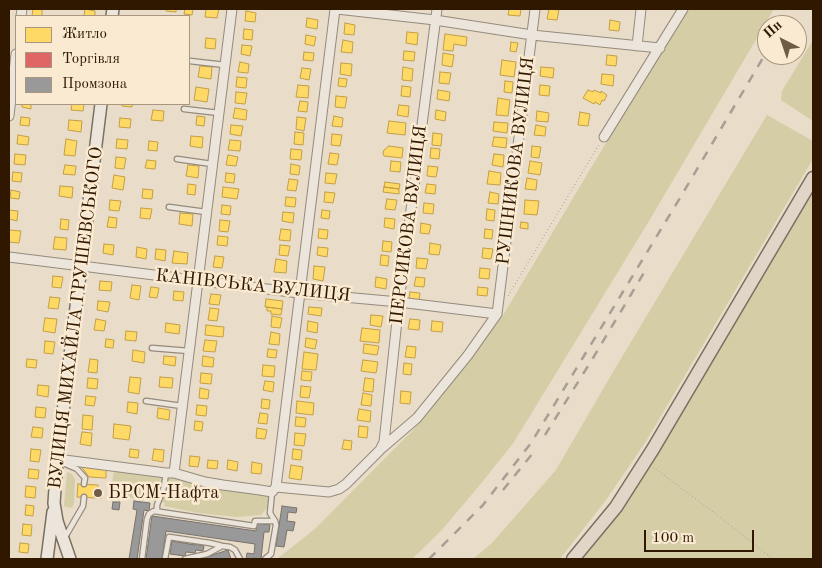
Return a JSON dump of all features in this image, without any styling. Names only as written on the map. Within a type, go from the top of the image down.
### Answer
[{"type":"main road","points":[[573,559],[616,507],[645,461],[813,178]]},
{"type":"street","points":[[170,473],[182,406],[232,9]]},
{"type":"street","points":[[274,490],[336,9],[435,20],[532,35],[660,48]]},
{"type":"street","name":"ПЕРСИКОВА ВУЛИЦЯ","points":[[382,446],[436,9]]},
{"type":"street","name":"РУШНИКОВА ВУЛИЦЯ","points":[[497,314],[535,9]]},
{"type":"street","points":[[637,46],[641,9]]},
{"type":"street","points":[[604,137],[683,9]]},
{"type":"street","points":[[9,116],[12,67]]},
{"type":"street","name":"ВУЛИЦЯ МИХАЙЛА ГРУШЕВСЬКОГО","points":[[70,559],[57,521],[54,503],[57,460],[101,105]]},
{"type":"street","name":"КАНІВСЬКА ВУЛИЦЯ","points":[[9,257],[299,293],[399,302],[497,314]]},
{"type":"street","points":[[57,460],[170,473],[223,485],[260,490],[329,492],[339,489],[382,446],[417,418],[468,355],[497,314]]},
{"type":"street","points":[[47,559],[54,503]]},
{"type":"lane","points":[[190,61],[225,65]]},
{"type":"lane","points":[[184,109],[219,114]]},
{"type":"lane","points":[[177,159],[212,164]]},
{"type":"lane","points":[[169,207],[206,212]]},
{"type":"lane","points":[[152,348],[189,352]]},
{"type":"lane","points":[[146,401],[182,406]]},
{"type":"lane","points":[[57,460],[77,469],[85,478],[84,484]]},
{"type":"lane","points":[[157,512],[170,473]]},
{"type":"lane","points":[[265,559],[271,554],[276,525],[270,514],[274,490]]},
{"type":"lane","points":[[63,540],[83,506],[84,497]]},
{"type":"lane","points":[[142,559],[147,519],[154,511],[254,526],[255,521],[275,521]]},
{"type":"lane","points":[[165,559],[169,537],[230,547],[235,550],[240,559]]},
{"type":"lane","points":[[185,559],[207,554],[222,546]]},
{"type":"path","points":[[508,297],[604,137]]},
{"type":"path","points":[[645,461],[772,559]]},
{"type":"shaded area","points":[[686,9],[774,9],[770,15],[757,15],[757,38],[649,221],[514,442],[441,531],[412,559],[277,559],[316,528],[414,429],[502,317]]},
{"type":"shaded area","points":[[813,40],[813,121],[781,100],[782,91],[798,65],[807,65],[807,50]]},
{"type":"shaded area","points":[[767,115],[813,141],[813,159],[645,443],[606,500],[560,559],[473,559],[492,543],[556,470]]},
{"type":"shaded area","points":[[813,187],[813,559],[583,559],[625,505]]},
{"type":"shaded area","points":[[114,470],[162,476],[163,483],[158,498],[153,501],[113,495],[111,491]]},
{"type":"shaded area","points":[[67,472],[72,474],[75,479],[74,503],[70,508],[64,506]]},
{"type":"shaded area","points":[[169,475],[267,494],[267,508],[261,515],[237,517],[198,513],[164,506],[165,503],[161,501]]},
{"type":"building: Житло","points":[[33,9],[42,9],[42,15],[32,15]]},
{"type":"building: Житло","points":[[85,9],[95,11],[95,15],[84,15]]},
{"type":"building: Житло","points":[[166,9],[176,9],[176,12],[166,11]]},
{"type":"building: Житло","points":[[185,9],[193,9],[192,15],[184,14]]},
{"type":"building: Житло","points":[[206,9],[219,9],[217,18],[205,17]]},
{"type":"building: Житло","points":[[509,9],[521,9],[520,16],[508,15]]},
{"type":"building: Житло","points":[[549,9],[559,10],[557,20],[547,19]]},
{"type":"building: Житло","points":[[246,11],[256,13],[255,22],[245,21]]},
{"type":"building: Житло","points":[[307,18],[318,20],[317,29],[306,27]]},
{"type":"building: Житло","points":[[610,20],[620,22],[619,31],[609,30]]},
{"type":"building: Житло","points":[[345,23],[355,25],[354,35],[344,34]]},
{"type":"building: Житло","points":[[244,29],[253,30],[252,40],[243,39]]},
{"type":"building: Житло","points":[[407,32],[418,33],[417,45],[406,43]]},
{"type":"building: Житло","points":[[445,34],[467,37],[466,46],[454,44],[453,51],[443,50]]},
{"type":"building: Житло","points":[[306,35],[316,37],[314,46],[305,44]]},
{"type":"building: Житло","points":[[206,38],[216,39],[215,49],[205,48]]},
{"type":"building: Житло","points":[[343,40],[353,42],[352,53],[341,52]]},
{"type":"building: Житло","points":[[511,42],[518,43],[516,52],[510,51]]},
{"type":"building: Житло","points":[[242,45],[252,46],[250,56],[241,54]]},
{"type":"building: Житло","points":[[404,51],[415,52],[414,61],[403,60]]},
{"type":"building: Житло","points":[[304,52],[314,53],[313,61],[303,60]]},
{"type":"building: Житло","points":[[443,53],[454,55],[452,67],[442,65]]},
{"type":"building: Житло","points":[[607,55],[617,56],[616,66],[606,65]]},
{"type":"building: Житло","points":[[502,60],[516,62],[514,77],[500,75]]},
{"type":"building: Житло","points":[[240,62],[249,64],[248,73],[238,72]]},
{"type":"building: Житло","points":[[341,63],[352,64],[351,76],[340,74]]},
{"type":"building: Житло","points":[[200,66],[212,67],[211,79],[198,77]]},
{"type":"building: Житло","points":[[403,67],[413,69],[412,81],[402,80]]},
{"type":"building: Житло","points":[[541,67],[554,68],[553,78],[540,76]]},
{"type":"building: Житло","points":[[302,68],[311,69],[309,80],[300,78]]},
{"type":"building: Житло","points":[[440,72],[451,73],[449,84],[439,83]]},
{"type":"building: Житло","points":[[602,74],[614,75],[613,86],[601,84]]},
{"type":"building: Житло","points":[[237,77],[247,78],[246,88],[236,87]]},
{"type":"building: Житло","points":[[339,78],[347,79],[346,87],[338,86]]},
{"type":"building: Житло","points":[[505,81],[513,82],[512,93],[504,92]]},
{"type":"building: Житло","points":[[298,85],[309,86],[308,98],[296,97]]},
{"type":"building: Житло","points":[[540,85],[550,86],[549,96],[539,95]]},
{"type":"building: Житло","points":[[402,86],[411,87],[410,97],[401,96]]},
{"type":"building: Житло","points":[[196,87],[209,89],[207,102],[194,100]]},
{"type":"building: Житло","points":[[438,90],[450,92],[449,101],[437,99]]},
{"type":"building: Житло","points":[[588,90],[601,93],[601,91],[607,95],[600,105],[595,102],[594,104],[583,98]]},
{"type":"building: Житло","points":[[236,92],[247,93],[245,104],[235,103]]},
{"type":"building: Житло","points":[[336,96],[347,97],[345,108],[335,107]]},
{"type":"building: Житло","points":[[498,98],[510,100],[508,116],[496,115]]},
{"type":"building: Житло","points":[[300,101],[308,102],[307,112],[298,111]]},
{"type":"building: Житло","points":[[22,105],[31,105],[31,109],[22,107]]},
{"type":"building: Житло","points":[[72,105],[84,105],[83,111],[71,110]]},
{"type":"building: Житло","points":[[399,105],[409,106],[408,117],[397,115]]},
{"type":"building: Житло","points":[[235,108],[247,110],[246,120],[233,118]]},
{"type":"building: Житло","points":[[153,110],[164,111],[163,121],[151,120]]},
{"type":"building: Житло","points":[[436,110],[446,112],[445,121],[435,119]]},
{"type":"building: Житло","points":[[537,111],[549,113],[548,122],[536,121]]},
{"type":"building: Житло","points":[[580,112],[590,114],[588,126],[578,125]]},
{"type":"building: Житло","points":[[197,116],[205,117],[204,126],[196,125]]},
{"type":"building: Житло","points":[[334,116],[343,118],[342,127],[332,126]]},
{"type":"building: Житло","points":[[21,117],[30,118],[29,126],[20,125]]},
{"type":"building: Житло","points":[[297,117],[306,118],[304,131],[296,129]]},
{"type":"building: Житло","points":[[120,118],[131,119],[130,128],[119,127]]},
{"type":"building: Житло","points":[[69,120],[82,121],[81,132],[68,130]]},
{"type":"building: Житло","points":[[389,121],[406,123],[405,135],[387,133]]},
{"type":"building: Житло","points":[[494,122],[508,123],[507,133],[493,131]]},
{"type":"building: Житло","points":[[231,125],[243,126],[241,136],[230,134]]},
{"type":"building: Житло","points":[[536,125],[546,127],[545,136],[534,135]]},
{"type":"building: Житло","points":[[295,132],[304,133],[303,145],[294,144]]},
{"type":"building: Житло","points":[[433,133],[442,134],[441,146],[432,145]]},
{"type":"building: Житло","points":[[332,134],[342,135],[340,146],[331,145]]},
{"type":"building: Житло","points":[[18,135],[29,137],[28,145],[17,144]]},
{"type":"building: Житло","points":[[191,136],[203,137],[202,148],[190,146]]},
{"type":"building: Житло","points":[[494,137],[507,138],[506,148],[492,146]]},
{"type":"building: Житло","points":[[66,139],[77,141],[75,156],[64,155]]},
{"type":"building: Житло","points":[[117,139],[128,140],[127,149],[116,148]]},
{"type":"building: Житло","points":[[230,140],[241,141],[240,151],[228,150]]},
{"type":"building: Житло","points":[[149,141],[158,142],[157,151],[148,150]]},
{"type":"building: Житло","points":[[389,146],[403,148],[402,158],[384,156],[384,150]]},
{"type":"building: Житло","points":[[532,146],[541,147],[539,158],[531,157]]},
{"type":"building: Житло","points":[[431,148],[440,149],[439,159],[430,158]]},
{"type":"building: Житло","points":[[291,149],[302,150],[301,160],[290,159]]},
{"type":"building: Житло","points":[[330,153],[339,154],[337,165],[328,164]]},
{"type":"building: Житло","points":[[15,154],[26,155],[25,165],[14,164]]},
{"type":"building: Житло","points":[[494,154],[504,155],[503,167],[492,165]]},
{"type":"building: Житло","points":[[228,155],[238,157],[236,166],[226,165]]},
{"type":"building: Житло","points":[[116,157],[126,158],[124,169],[115,168]]},
{"type":"building: Житло","points":[[147,160],[156,161],[155,169],[145,168]]},
{"type":"building: Житло","points":[[391,161],[401,162],[400,172],[390,171]]},
{"type":"building: Житло","points":[[530,161],[542,163],[540,175],[528,173]]},
{"type":"building: Житло","points":[[291,164],[300,166],[299,175],[290,174]]},
{"type":"building: Житло","points":[[65,165],[76,166],[75,175],[63,174]]},
{"type":"building: Житло","points":[[188,165],[199,166],[198,178],[186,176]]},
{"type":"building: Житло","points":[[428,166],[438,167],[436,177],[427,176]]},
{"type":"building: Житло","points":[[489,171],[501,173],[500,185],[487,184]]},
{"type":"building: Житло","points":[[13,172],[22,173],[21,182],[12,181]]},
{"type":"building: Житло","points":[[226,173],[235,174],[234,183],[225,182]]},
{"type":"building: Житло","points":[[326,173],[337,174],[335,184],[325,183]]},
{"type":"building: Житло","points":[[114,175],[125,177],[123,190],[112,188]]},
{"type":"building: Житло","points":[[527,178],[537,180],[536,190],[525,189]]},
{"type":"building: Житло","points":[[289,179],[298,180],[296,191],[287,190]]},
{"type":"building: Житло","points":[[385,182],[400,184],[399,189],[384,187]]},
{"type":"building: Житло","points":[[188,184],[196,185],[195,195],[187,194]]},
{"type":"building: Житло","points":[[427,184],[436,185],[435,194],[425,193]]},
{"type":"building: Житло","points":[[60,186],[73,187],[72,198],[59,196]]},
{"type":"building: Житло","points":[[223,187],[239,189],[237,199],[222,197]]},
{"type":"building: Житло","points":[[384,187],[399,189],[399,194],[383,192]]},
{"type":"building: Житло","points":[[143,189],[153,190],[152,199],[142,198]]},
{"type":"building: Житло","points":[[11,190],[20,192],[19,199],[10,198]]},
{"type":"building: Житло","points":[[325,192],[335,193],[333,203],[324,202]]},
{"type":"building: Житло","points":[[490,192],[499,194],[498,204],[488,203]]},
{"type":"building: Житло","points":[[286,197],[296,198],[295,207],[285,206]]},
{"type":"building: Житло","points":[[387,199],[397,200],[395,210],[385,209]]},
{"type":"building: Житло","points":[[110,200],[121,201],[119,211],[109,210]]},
{"type":"building: Житло","points":[[525,200],[539,201],[537,215],[524,214]]},
{"type":"building: Житло","points":[[424,203],[434,204],[433,214],[423,213]]},
{"type":"building: Житло","points":[[222,205],[231,206],[230,215],[221,214]]},
{"type":"building: Житло","points":[[141,208],[152,209],[150,219],[140,218]]},
{"type":"building: Житло","points":[[487,209],[495,210],[494,221],[486,220]]},
{"type":"building: Житло","points":[[9,210],[18,211],[17,221],[9,219]]},
{"type":"building: Житло","points":[[322,210],[330,211],[329,219],[321,218]]},
{"type":"building: Житло","points":[[283,212],[294,213],[293,223],[282,221]]},
{"type":"building: Житло","points":[[180,213],[193,214],[192,226],[179,224]]},
{"type":"building: Житло","points":[[109,217],[117,218],[116,228],[107,227]]},
{"type":"building: Житло","points":[[385,218],[395,219],[394,229],[384,227]]},
{"type":"building: Житло","points":[[61,219],[69,220],[68,230],[60,229]]},
{"type":"building: Житло","points":[[220,220],[230,221],[228,232],[219,231]]},
{"type":"building: Житло","points":[[521,222],[528,223],[528,229],[520,228]]},
{"type":"building: Житло","points":[[421,223],[431,225],[429,234],[420,233]]},
{"type":"building: Житло","points":[[281,229],[291,230],[290,241],[279,240]]},
{"type":"building: Житло","points":[[319,229],[328,230],[327,239],[318,238]]},
{"type":"building: Житло","points":[[485,229],[493,230],[492,239],[484,238]]},
{"type":"building: Житло","points":[[9,230],[21,231],[19,243],[9,242]]},
{"type":"building: Житло","points":[[218,236],[228,237],[227,246],[217,245]]},
{"type":"building: Житло","points":[[55,237],[67,238],[66,250],[53,249]]},
{"type":"building: Житло","points":[[383,241],[392,242],[391,252],[382,251]]},
{"type":"building: Житло","points":[[430,243],[441,245],[439,255],[429,254]]},
{"type":"building: Житло","points":[[104,244],[114,245],[113,255],[103,253]]},
{"type":"building: Житло","points":[[280,245],[290,246],[288,256],[279,255]]},
{"type":"building: Житло","points":[[137,247],[147,249],[146,259],[136,257]]},
{"type":"building: Житло","points":[[318,247],[328,248],[327,257],[317,255]]},
{"type":"building: Житло","points":[[483,248],[493,249],[491,259],[482,258]]},
{"type":"building: Житло","points":[[156,249],[166,250],[165,261],[155,259]]},
{"type":"building: Житло","points":[[174,251],[188,253],[187,264],[172,263]]},
{"type":"building: Житло","points":[[381,255],[389,256],[388,266],[380,265]]},
{"type":"building: Житло","points":[[215,256],[224,257],[222,268],[213,267]]},
{"type":"building: Житло","points":[[417,258],[428,259],[426,269],[416,268]]},
{"type":"building: Житло","points":[[276,259],[287,261],[286,273],[274,272]]},
{"type":"building: Житло","points":[[314,266],[325,267],[323,281],[313,279]]},
{"type":"building: Житло","points":[[480,268],[490,269],[489,279],[479,278]]},
{"type":"building: Житло","points":[[53,276],[63,277],[61,288],[52,287]]},
{"type":"building: Житло","points":[[376,277],[387,279],[386,289],[375,287]]},
{"type":"building: Житло","points":[[416,277],[425,278],[424,287],[414,286]]},
{"type":"building: Житло","points":[[100,281],[112,282],[111,291],[99,290]]},
{"type":"building: Житло","points":[[132,285],[141,286],[139,300],[130,298]]},
{"type":"building: Житло","points":[[151,287],[159,288],[157,298],[149,297]]},
{"type":"building: Житло","points":[[478,287],[488,288],[487,296],[477,295]]},
{"type":"building: Житло","points":[[174,291],[184,292],[183,301],[173,300]]},
{"type":"building: Житло","points":[[410,292],[420,293],[419,301],[409,299]]},
{"type":"building: Житло","points":[[211,294],[221,295],[219,305],[209,304]]},
{"type":"building: Житло","points":[[50,297],[60,298],[58,309],[48,308]]},
{"type":"building: Житло","points":[[266,299],[283,301],[282,309],[265,307]]},
{"type":"building: Житло","points":[[98,301],[110,302],[108,312],[97,310]]},
{"type":"building: Житло","points":[[267,307],[282,309],[281,315],[271,314],[271,311],[267,311]]},
{"type":"building: Житло","points":[[309,307],[322,308],[321,316],[308,314]]},
{"type":"building: Житло","points":[[210,308],[219,309],[217,321],[208,320]]},
{"type":"building: Житло","points":[[371,315],[383,316],[381,327],[370,325]]},
{"type":"building: Житло","points":[[272,316],[282,318],[280,328],[271,327]]},
{"type":"building: Житло","points":[[45,318],[57,319],[55,333],[43,331]]},
{"type":"building: Житло","points":[[96,319],[106,321],[104,331],[94,330]]},
{"type":"building: Житло","points":[[410,319],[420,320],[419,330],[408,329]]},
{"type":"building: Житло","points":[[308,321],[318,323],[317,333],[307,331]]},
{"type":"building: Житло","points":[[432,321],[443,322],[442,332],[431,331]]},
{"type":"building: Житло","points":[[166,323],[180,325],[179,334],[165,332]]},
{"type":"building: Житло","points":[[206,325],[224,327],[223,337],[205,335]]},
{"type":"building: Житло","points":[[362,328],[380,330],[379,343],[360,341]]},
{"type":"building: Житло","points":[[126,331],[137,332],[136,341],[125,340]]},
{"type":"building: Житло","points":[[271,332],[280,334],[279,345],[269,344]]},
{"type":"building: Житло","points":[[306,338],[317,340],[315,349],[305,347]]},
{"type":"building: Житло","points":[[106,339],[114,340],[113,348],[105,347]]},
{"type":"building: Житло","points":[[205,340],[217,341],[215,352],[203,351]]},
{"type":"building: Житло","points":[[45,341],[55,342],[53,354],[44,353]]},
{"type":"building: Житло","points":[[364,344],[379,346],[377,355],[363,353]]},
{"type":"building: Житло","points":[[407,346],[416,347],[415,358],[405,357]]},
{"type":"building: Житло","points":[[268,349],[277,350],[276,358],[267,357]]},
{"type":"building: Житло","points":[[133,350],[145,352],[144,363],[132,361]]},
{"type":"building: Житло","points":[[304,352],[318,354],[316,370],[302,369]]},
{"type":"building: Житло","points":[[164,356],[176,357],[175,366],[163,364]]},
{"type":"building: Житло","points":[[203,356],[214,358],[213,367],[202,366]]},
{"type":"building: Житло","points":[[27,359],[37,360],[36,368],[26,367]]},
{"type":"building: Житло","points":[[90,359],[98,360],[97,373],[88,372]]},
{"type":"building: Житло","points":[[363,360],[378,362],[376,373],[361,371]]},
{"type":"building: Житло","points":[[404,363],[412,364],[411,375],[403,374]]},
{"type":"building: Житло","points":[[263,365],[275,366],[274,377],[262,376]]},
{"type":"building: Житло","points":[[302,371],[312,372],[311,381],[301,380]]},
{"type":"building: Житло","points":[[201,373],[212,374],[211,384],[200,383]]},
{"type":"building: Житло","points":[[130,377],[141,378],[139,394],[128,392]]},
{"type":"building: Житло","points":[[160,377],[173,378],[172,388],[159,387]]},
{"type":"building: Житло","points":[[88,378],[98,379],[97,389],[87,388]]},
{"type":"building: Житло","points":[[365,378],[374,379],[373,392],[363,391]]},
{"type":"building: Житло","points":[[265,381],[274,382],[273,392],[263,390]]},
{"type":"building: Житло","points":[[38,385],[49,386],[48,397],[37,395]]},
{"type":"building: Житло","points":[[301,386],[311,387],[309,398],[300,397]]},
{"type":"building: Житло","points":[[200,388],[209,390],[208,399],[199,398]]},
{"type":"building: Житло","points":[[401,391],[411,392],[410,404],[400,403]]},
{"type":"building: Житло","points":[[363,393],[372,395],[371,406],[361,405]]},
{"type":"building: Житло","points":[[86,396],[96,397],[94,406],[85,405]]},
{"type":"building: Житло","points":[[262,399],[270,400],[269,409],[261,408]]},
{"type":"building: Житло","points":[[297,401],[314,403],[313,415],[296,413]]},
{"type":"building: Житло","points":[[128,402],[138,403],[137,414],[127,412]]},
{"type":"building: Житло","points":[[197,405],[207,406],[206,416],[196,415]]},
{"type":"building: Житло","points":[[36,407],[46,408],[45,418],[35,417]]},
{"type":"building: Житло","points":[[158,408],[170,410],[169,420],[157,418]]},
{"type":"building: Житло","points":[[359,409],[371,411],[370,422],[357,420]]},
{"type":"building: Житло","points":[[260,413],[268,414],[267,424],[258,423]]},
{"type":"building: Житло","points":[[83,415],[93,416],[92,430],[82,429]]},
{"type":"building: Житло","points":[[296,417],[306,418],[305,427],[295,426]]},
{"type":"building: Житло","points":[[195,421],[203,422],[202,431],[194,430]]},
{"type":"building: Житло","points":[[114,424],[131,426],[129,440],[113,438]]},
{"type":"building: Житло","points":[[359,426],[368,427],[367,438],[358,437]]},
{"type":"building: Житло","points":[[33,427],[43,428],[42,438],[31,437]]},
{"type":"building: Житло","points":[[257,428],[267,430],[265,439],[256,438]]},
{"type":"building: Житло","points":[[82,432],[92,433],[91,446],[80,444]]},
{"type":"building: Житло","points":[[295,433],[306,434],[304,446],[294,445]]},
{"type":"building: Житло","points":[[344,440],[352,441],[351,450],[342,449]]},
{"type":"building: Житло","points":[[31,449],[41,450],[39,462],[30,461]]},
{"type":"building: Житло","points":[[130,449],[139,450],[138,458],[129,457]]},
{"type":"building: Житло","points":[[154,449],[164,450],[163,462],[152,460]]},
{"type":"building: Житло","points":[[293,449],[302,450],[301,460],[292,459]]},
{"type":"building: Житло","points":[[190,456],[200,457],[198,467],[189,466]]},
{"type":"building: Житло","points":[[208,460],[218,461],[217,469],[207,468]]},
{"type":"building: Житло","points":[[228,460],[238,462],[237,471],[227,469]]},
{"type":"building: Житло","points":[[252,462],[262,464],[261,474],[251,473]]},
{"type":"building: Житло","points":[[291,465],[303,467],[301,480],[289,478]]},
{"type":"building: Житло","points":[[81,466],[106,469],[106,478],[89,477]]},
{"type":"building: Житло","points":[[29,469],[39,470],[38,479],[28,478]]},
{"type":"building: Житло","points":[[78,484],[98,485],[98,489],[95,489],[94,497],[97,498],[77,497]]},
{"type":"building: Житло","points":[[26,486],[36,487],[35,498],[25,497]]},
{"type":"building: Житло","points":[[26,505],[34,506],[33,516],[25,515]]},
{"type":"building: Житло","points":[[23,524],[32,525],[31,536],[22,535]]},
{"type":"building: Житло","points":[[20,543],[29,544],[28,553],[19,552]]},
{"type":"building: Торгівля","name":"БРСМ-Нафта","points":[[95,489],[102,489],[101,498],[94,497]]},
{"type":"building: Промзона","points":[[134,501],[150,503],[149,511],[144,510],[137,559],[129,559],[137,510],[133,509]]},
{"type":"building: Промзона","points":[[113,502],[120,502],[119,510],[112,509]]},
{"type":"building: Промзона","points":[[282,506],[297,508],[296,513],[288,512],[287,521],[295,522],[293,531],[287,530],[284,547],[276,546]]},
{"type":"building: Промзона","points":[[152,516],[256,531],[257,523],[270,525],[269,532],[264,532],[261,559],[246,559],[247,553],[254,554],[255,544],[166,531],[162,559],[146,559]]},
{"type":"building: Промзона","points":[[172,541],[204,546],[203,551],[196,550],[195,553],[186,552],[185,556],[170,554]]},
{"type":"building: Промзона","points":[[228,550],[231,559],[200,559]]},
{"type":"railway","points":[[788,15],[791,9]]},
{"type":"railway","points":[[429,559],[483,505],[531,443],[759,65]]},
{"type":"railway","points":[[545,435],[648,266]]},
{"type":"railway","points":[[503,490],[533,453]]},
{"type":"place","name":"БРСМ-Нафта","points":[[98,493]]}]
